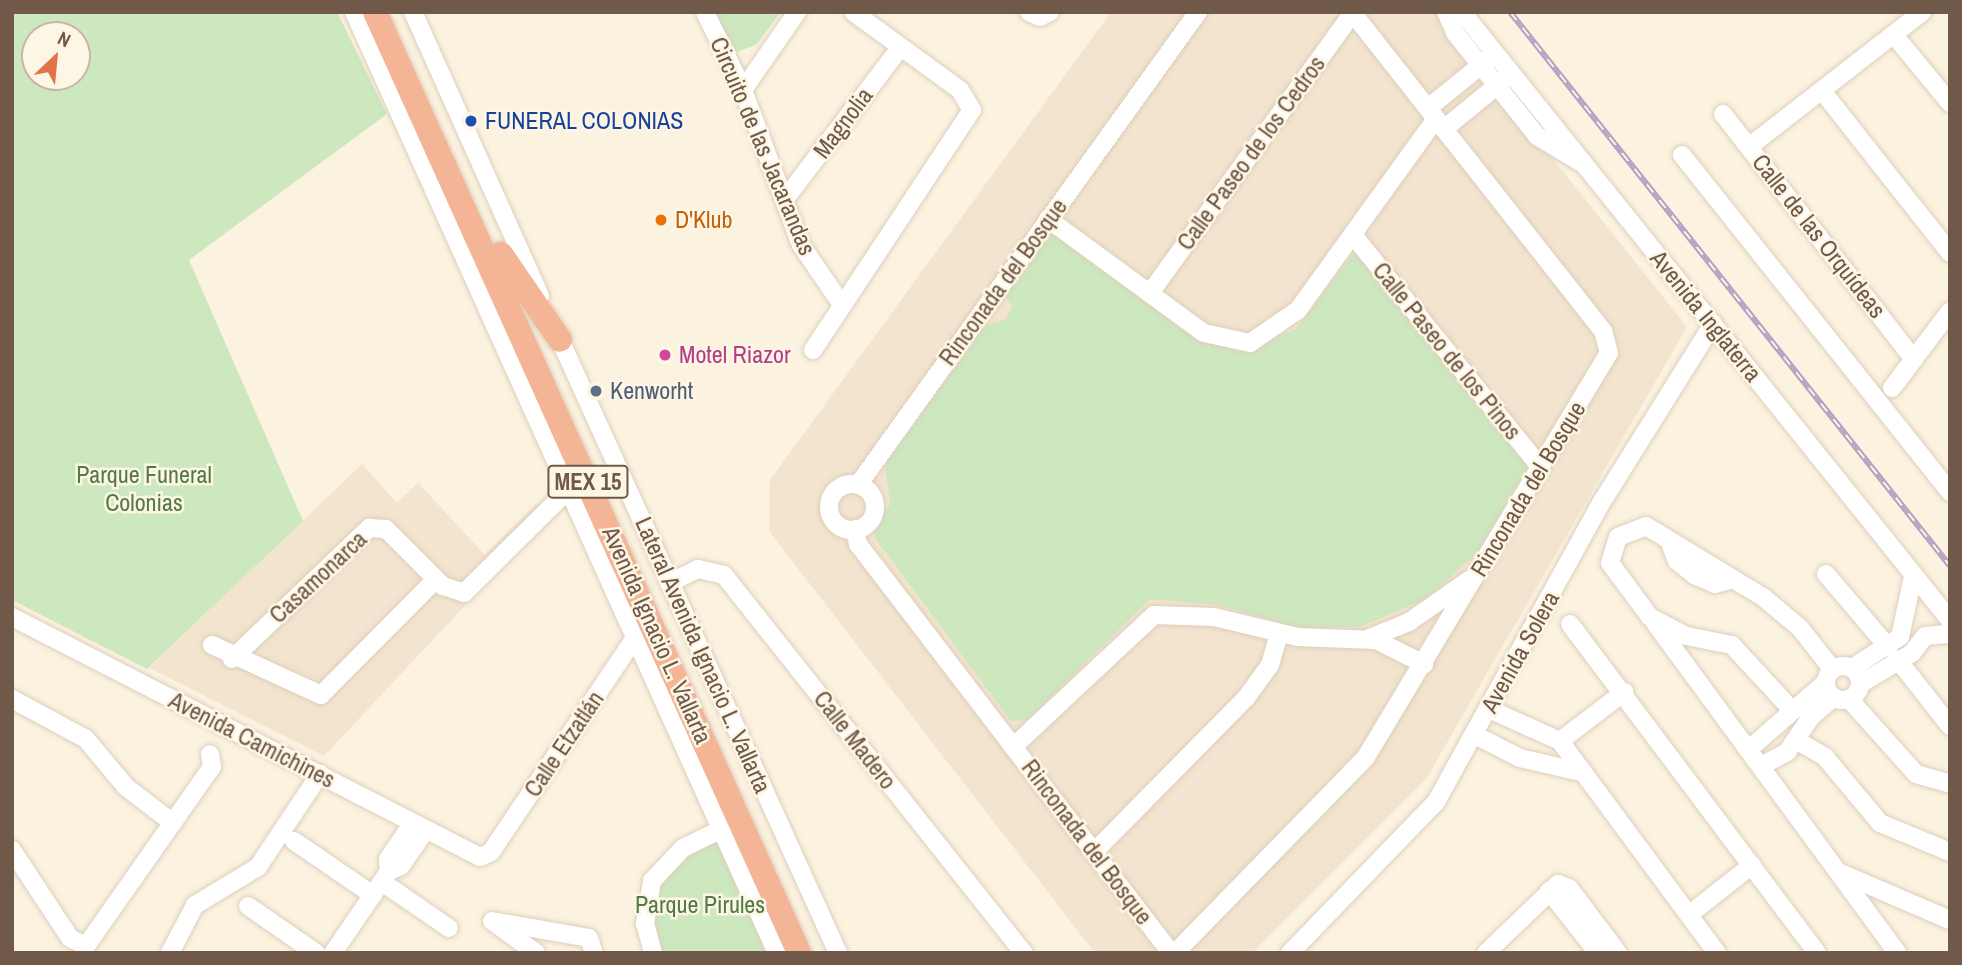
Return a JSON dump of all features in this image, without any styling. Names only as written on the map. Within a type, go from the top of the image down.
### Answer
[{"type":"highway","name":"Avenida Ignacio L. Vallarta","points":[[375,12],[799,953]]},
{"type":"highway","name":"Avenida Ignacio L. Vallarta","points":[[393,12],[814,953]]},
{"type":"highway","points":[[501,254],[560,340]]},
{"type":"highway","points":[[522,335],[540,418]]},
{"type":"street","points":[[354,12],[540,418],[569,489],[777,953]]},
{"type":"street","name":"Lateral Avenida Ignacio L. Vallarta","points":[[413,12],[838,953]]},
{"type":"street","name":"Circuito de las Jacarandas","points":[[705,12],[743,90],[801,245],[840,302]]},
{"type":"street","points":[[743,90],[797,12]]},
{"type":"street","points":[[813,350],[840,302],[970,118],[967,97],[853,12]]},
{"type":"street","points":[[1029,12],[1040,17],[1050,12]]},
{"type":"street","name":"Rinconada del Bosque","points":[[859,485],[1198,12]]},
{"type":"street","points":[[1446,12],[1481,65],[1546,145],[1583,163]]},
{"type":"street","name":"Avenida Inglaterra","points":[[1462,12],[1950,620]]},
{"type":"street","points":[[1750,146],[1823,93],[1922,12]]},
{"type":"street","name":"Rinconada del Bosque","points":[[855,529],[858,544],[1173,953],[1345,784],[1424,664],[1609,353],[1608,340],[1352,13]]},
{"type":"street","name":"Calle Paseo de los Cedros","points":[[1150,293],[1352,13]]},
{"type":"street","points":[[1894,35],[1950,103]]},
{"type":"street","name":"Magnolia","points":[[785,199],[901,47]]},
{"type":"street","points":[[1048,219],[1214,339],[1250,343],[1288,322],[1436,119],[1481,65],[1496,54]]},
{"type":"street","points":[[1436,119],[1497,86],[1512,74]]},
{"type":"street","points":[[1823,93],[1950,253]]},
{"type":"street","name":"Calle de las Orquídeas","points":[[1723,114],[1914,359]]},
{"type":"street","points":[[1682,155],[1950,492]]},
{"type":"street","name":"Calle Paseo de los Pinos","points":[[1353,235],[1541,468]]},
{"type":"street","points":[[1892,388],[1950,311]]},
{"type":"street","name":"Avenida Solera","points":[[1290,953],[1426,814],[1475,735],[1603,500],[1713,324]]},
{"type":"street","points":[[859,485],[874,504],[870,521],[855,529],[831,518],[828,505],[833,492],[859,485]]},
{"type":"street","name":"Casamonarca","points":[[232,659],[369,528],[386,529],[436,579],[455,593],[469,590],[569,489]]},
{"type":"street","points":[[1897,953],[1610,563],[1609,552],[1625,530],[1637,526],[1670,543],[1677,561],[1694,575],[1715,584],[1730,580],[1778,608],[1836,687],[1916,775],[1950,784]]},
{"type":"street","points":[[1367,639],[1409,622],[1482,567]]},
{"type":"street","name":"Calle Madero","points":[[669,583],[698,569],[724,575],[1024,953]]},
{"type":"street","points":[[1826,574],[1894,654],[1950,726]]},
{"type":"street","points":[[1894,654],[1906,617],[1913,577]]},
{"type":"street","points":[[212,645],[232,659],[321,695],[436,579]]},
{"type":"street","points":[[1013,747],[1154,615],[1214,617],[1279,634],[1367,639],[1391,644],[1424,664]]},
{"type":"street","name":"Avenida Camichines","points":[[12,617],[320,774],[418,828],[469,853],[491,852]]},
{"type":"street","points":[[1650,617],[1709,641],[1732,645],[1751,659],[1791,709]]},
{"type":"street","points":[[1906,617],[1926,636]]},
{"type":"street","points":[[1570,624],[1624,692],[1817,953]]},
{"type":"street","points":[[1094,852],[1246,698],[1270,665],[1279,634]]},
{"type":"street","points":[[1748,750],[1791,709],[1926,636],[1950,634]]},
{"type":"street","name":"Calle Etzatlán","points":[[491,852],[636,636]]},
{"type":"street","points":[[1685,664],[1709,641]]},
{"type":"street","points":[[1760,766],[1796,740],[1836,687],[1856,676]]},
{"type":"street","points":[[1560,741],[1624,692]]},
{"type":"street","points":[[12,699],[86,739],[126,787],[173,823]]},
{"type":"street","points":[[1489,709],[1560,741],[1580,772],[1717,953]]},
{"type":"street","points":[[1475,735],[1520,758],[1580,772]]},
{"type":"street","points":[[1796,740],[1825,757],[1880,823],[1950,852]]},
{"type":"street","points":[[12,850],[69,939],[86,946],[212,767],[210,754]]},
{"type":"street","points":[[170,953],[195,905],[258,867],[320,774]]},
{"type":"street","points":[[339,951],[381,883],[388,859],[418,828]]},
{"type":"street","points":[[653,953],[645,924],[652,881],[682,848],[722,829]]},
{"type":"street","points":[[294,841],[381,883],[449,928]]},
{"type":"street","points":[[1689,914],[1752,865]]},
{"type":"street","points":[[1837,871],[1896,899],[1950,920]]},
{"type":"street","points":[[1486,953],[1549,891],[1606,950]]},
{"type":"street","points":[[1877,925],[1896,899]]},
{"type":"street","points":[[248,906],[317,953]]},
{"type":"street","points":[[536,953],[492,921],[589,938],[594,953]]},
{"type":"shaded area","points":[[1111,12],[1436,12],[1687,327],[1426,779],[1252,953],[1095,953],[769,531],[770,480]]},
{"type":"shaded area","points":[[362,464],[397,503],[418,483],[485,555],[536,504],[549,516],[324,756],[149,668]]},
{"type":"green space","name":"Parque Funeral Colonias","points":[[12,12],[337,12],[387,114],[189,260],[303,521],[147,669],[12,600]]},
{"type":"green space","points":[[714,12],[781,12],[756,45],[736,52]]},
{"type":"green space","points":[[1055,229],[1204,335],[1246,348],[1295,330],[1356,251],[1530,464],[1480,550],[1426,599],[1359,627],[1299,628],[1219,605],[1150,599],[1027,720],[1011,721],[875,538],[875,530],[890,504],[885,464],[985,326],[1006,319],[1012,306],[1004,294]]},
{"type":"green space","name":"Parque Pirules","points":[[719,834],[772,953],[663,953],[654,936],[657,884],[670,865]]},
{"type":"railway","points":[[1510,12],[1950,566]]},
{"type":"place","name":"FUNERAL COLONIAS","points":[[471,121]]},
{"type":"place","name":"D'Klub","points":[[661,220]]},
{"type":"place","name":"Motel Riazor","points":[[665,355]]},
{"type":"place","name":"Kenworht","points":[[596,391]]}]
